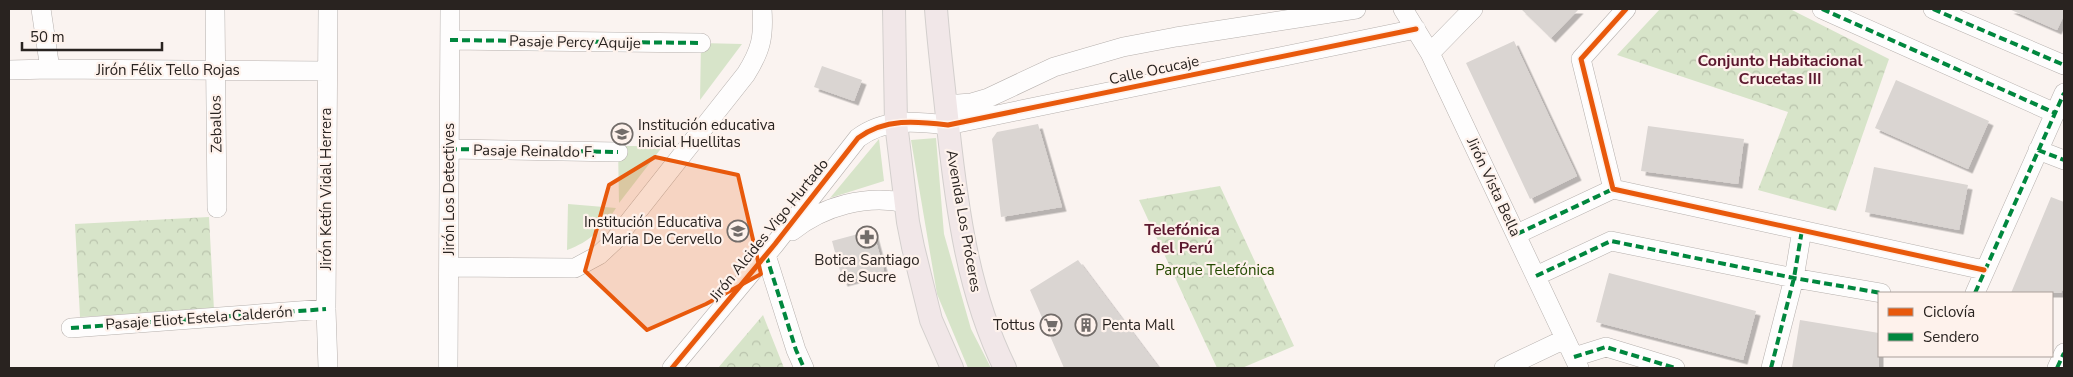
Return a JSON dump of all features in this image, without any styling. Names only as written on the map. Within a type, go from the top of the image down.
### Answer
[{"type":"main road","points":[[894,9],[896,123],[913,247],[932,320],[952,368]]},
{"type":"main road","name":"Avenida Los Próceres","points":[[936,9],[960,217],[979,305],[1005,368]]},
{"type":"street","points":[[41,9],[50,69]]},
{"type":"street","name":"Zeballos","points":[[215,9],[217,208]]},
{"type":"street","name":"Jirón Ketín Vidal Herrera","points":[[328,9],[326,308],[328,368]]},
{"type":"street","name":"Jirón Los Detectives","points":[[448,368],[450,9]]},
{"type":"street","points":[[449,267],[575,268],[599,255],[614,241],[746,74],[762,44],[764,28],[762,9]]},
{"type":"street","points":[[947,115],[1054,67],[1123,47],[1176,36],[1356,9]]},
{"type":"street","name":"Jirón Vista Bella","points":[[1403,9],[1430,52],[1576,363]]},
{"type":"street","points":[[1430,52],[1473,9]]},
{"type":"street","points":[[1613,189],[1582,59],[1626,9]]},
{"type":"street","points":[[1822,9],[2055,113]]},
{"type":"street","points":[[1932,9],[2064,65]]},
{"type":"street","name":"Calle Ocucaje","points":[[896,123],[920,122],[947,115],[1416,29]]},
{"type":"street","name":"Pasaje Percy Aquije","points":[[450,40],[701,43]]},
{"type":"street","name":"Jirón Félix Tello Rojas","points":[[9,70],[327,71]]},
{"type":"street","points":[[1975,292],[2064,93]]},
{"type":"street","name":"Jirón Alcides Vigo Hurtado","points":[[672,368],[858,138],[882,125],[896,123]]},
{"type":"street","name":"Pasaje Reinaldo F.","points":[[450,149],[618,152]]},
{"type":"street","points":[[2038,150],[2064,160]]},
{"type":"street","points":[[1517,234],[1613,189],[1984,270]]},
{"type":"street","name":"Jirón Alcides Vigo Hurtado","points":[[770,249],[797,226],[819,214],[860,200],[876,199],[906,203]]},
{"type":"street","points":[[1771,368],[1794,278],[1802,230]]},
{"type":"street","points":[[1536,276],[1611,241],[1794,278],[1878,292]]},
{"type":"street","points":[[770,249],[796,350],[804,368]]},
{"type":"street","name":"Pasaje Eliot Estela Calderón","points":[[71,328],[326,308]]},
{"type":"street","points":[[1504,368],[1565,340]]},
{"type":"street","points":[[1576,363],[1592,350],[1606,347],[1675,368]]},
{"type":"street","points":[[2058,368],[2064,353]]},
{"type":"highlighted area","points":[[655,157],[738,175],[761,274],[706,304],[647,330],[585,271],[609,185]]},
{"type":"green space","points":[[1660,9],[1790,9],[1889,59],[1836,211],[1758,190],[1788,112],[1617,55]]},
{"type":"green space","points":[[701,43],[742,44],[700,100]]},
{"type":"green space","points":[[936,138],[944,234],[971,329],[991,368],[968,368],[937,294],[911,140]]},
{"type":"green space","points":[[879,139],[884,181],[830,198]]},
{"type":"green space","points":[[618,146],[663,146],[619,203]]},
{"type":"green space","name":"Parque Telefónica","points":[[1220,186],[1294,346],[1242,368],[1217,368],[1139,200]]},
{"type":"green space","points":[[568,204],[616,208],[595,234],[583,243],[567,250]]},
{"type":"green space","points":[[209,217],[214,310],[80,317],[75,224]]},
{"type":"green space","points":[[763,315],[784,368],[718,368]]},
{"type":"building","points":[[1521,9],[1579,9],[1551,38]]},
{"type":"building","points":[[2009,9],[2064,9],[2064,15],[2057,30]]},
{"type":"building","points":[[1514,41],[1577,176],[1530,199],[1466,63]]},
{"type":"building","points":[[822,66],[862,80],[854,101],[814,87]]},
{"type":"building","points":[[1896,80],[1989,121],[1968,169],[1875,128]]},
{"type":"building","points":[[1038,124],[1062,207],[1001,217],[992,139],[997,132]]},
{"type":"building","points":[[1648,126],[1744,139],[1738,184],[1641,171]]},
{"type":"building","points":[[1874,167],[1968,185],[1959,230],[1865,212]]},
{"type":"building","points":[[2051,197],[2064,202],[2064,287],[2061,293],[2011,292]]},
{"type":"building","points":[[873,230],[884,271],[843,282],[832,241]]},
{"type":"building","name":"Penta Mall","points":[[1078,260],[1159,368],[1064,368],[1030,290]]},
{"type":"building","points":[[1609,273],[1756,311],[1743,360],[1596,322]]},
{"type":"building","points":[[1800,320],[1878,333],[1879,368],[1792,368]]},
{"type":"marked path","points":[[1822,9],[2055,113]]},
{"type":"marked path","points":[[1933,9],[2064,65]]},
{"type":"marked path","points":[[450,40],[701,43]]},
{"type":"marked path","points":[[1975,292],[2064,93]]},
{"type":"marked path","points":[[449,149],[618,152]]},
{"type":"marked path","points":[[2038,150],[2064,160]]},
{"type":"marked path","points":[[1517,234],[1613,189]]},
{"type":"marked path","points":[[1771,368],[1794,278],[1802,230]]},
{"type":"marked path","points":[[1536,276],[1611,241],[1794,278],[1878,292]]},
{"type":"marked path","points":[[766,255],[796,350],[804,368]]},
{"type":"marked path","points":[[71,328],[326,309]]},
{"type":"marked path","points":[[1574,357],[1606,347],[1675,368]]},
{"type":"marked path","points":[[2057,368],[2064,353]]},
{"type":"cycle path","points":[[1626,9],[1581,59],[1613,189],[1984,270]]},
{"type":"cycle path","points":[[672,368],[775,244],[858,138],[868,132],[879,127],[901,122],[948,125],[1416,29]]},
{"type":"place","name":"Institución educativa inicial Huellitas","points":[[622,134]]},
{"type":"place","name":"Institución Educativa Maria De Cervello","points":[[738,231]]},
{"type":"place","name":"Botica Santiago de Sucre","points":[[867,237]]},
{"type":"place","name":"Tottus","points":[[1051,325]]},
{"type":"place","name":"Penta Mall","points":[[1086,325]]},
{"type":"district","name":"Conjunto Habitacional Crucetas III","points":[[1780,70]]},
{"type":"district","name":"Telefónica del Perú","points":[[1182,239]]}]
